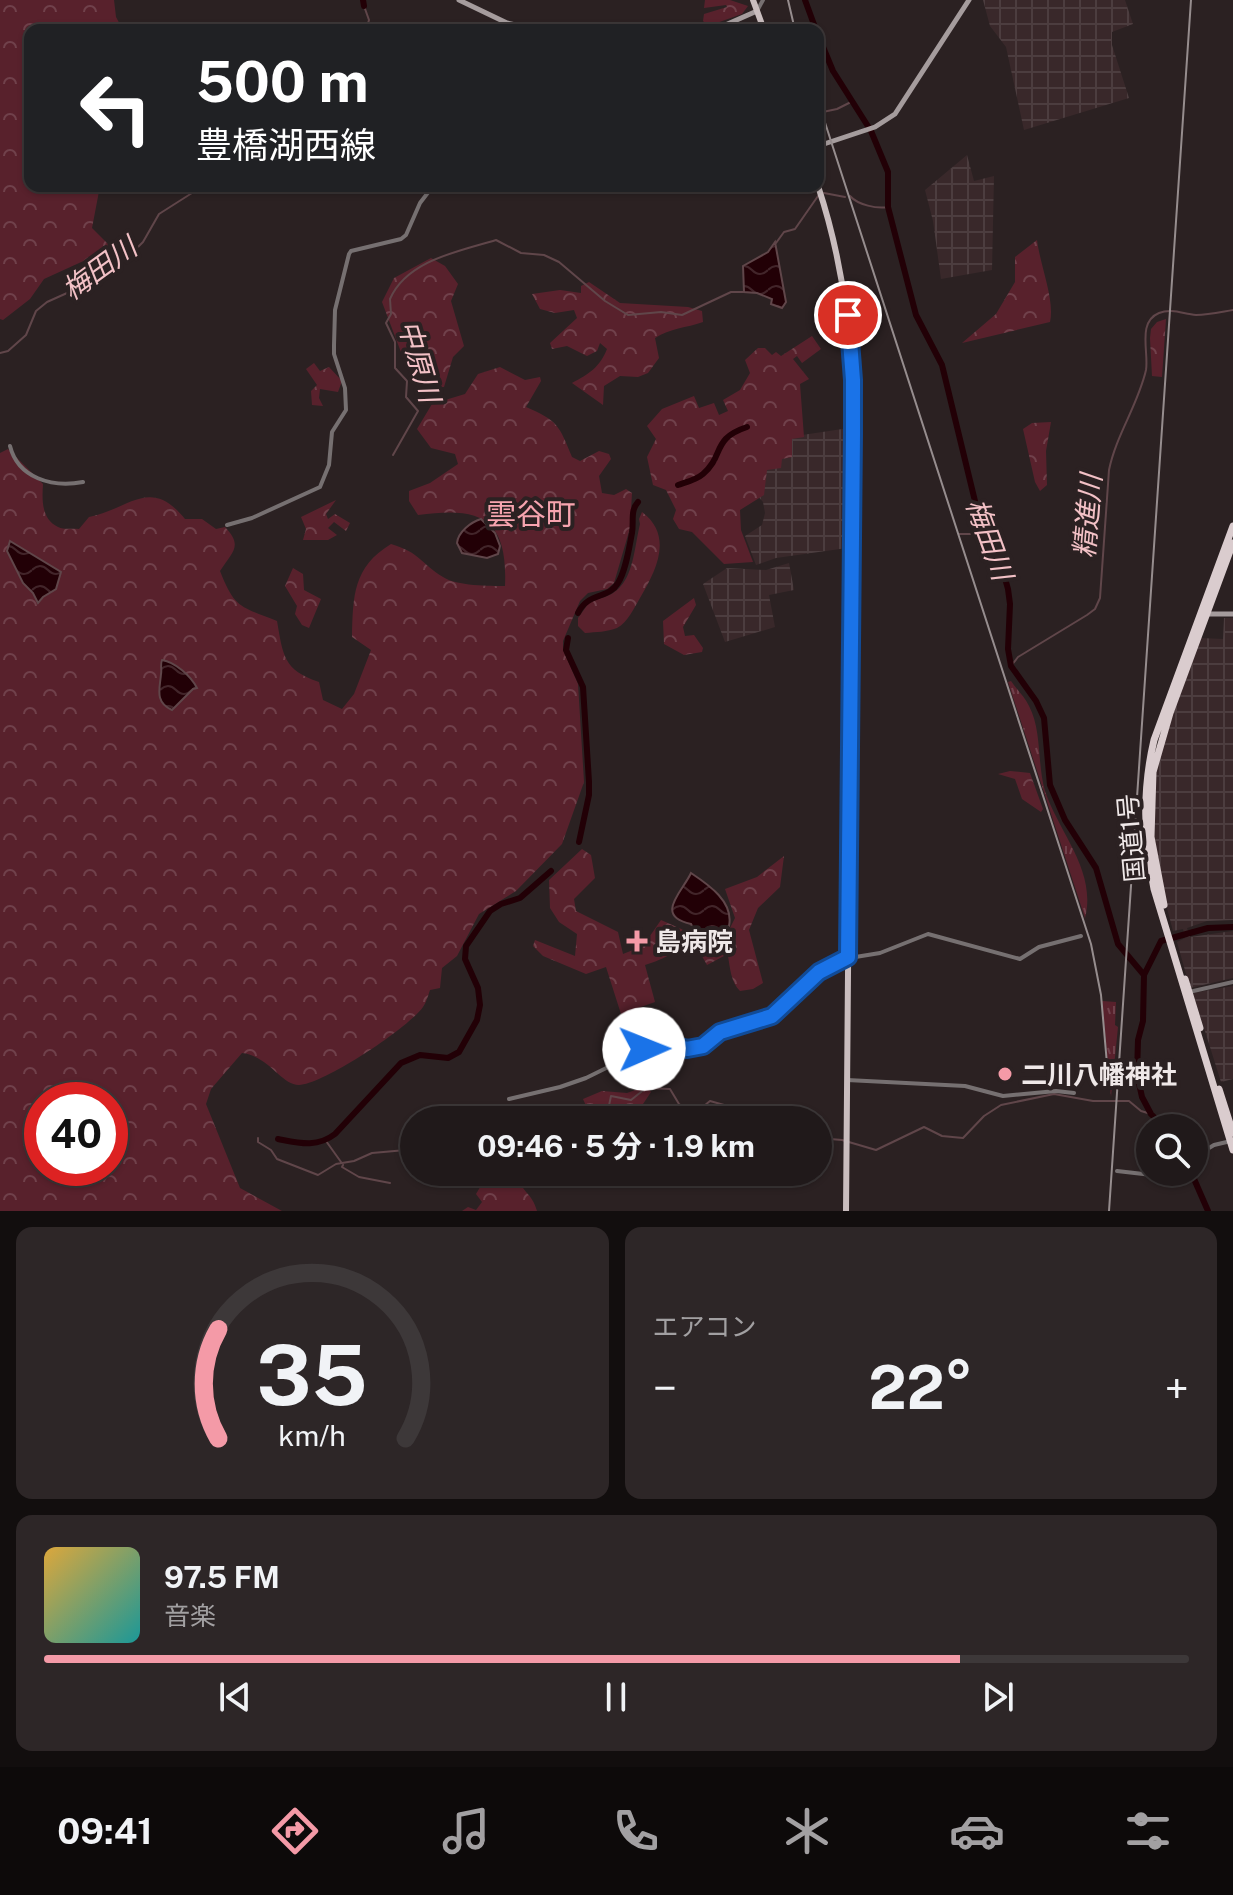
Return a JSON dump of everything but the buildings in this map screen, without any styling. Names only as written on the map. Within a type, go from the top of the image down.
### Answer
[{"type":"highway","name":"国道1号","points":[[1232,1138],[1169,933],[1152,846],[1150,813],[1153,772],[1170,713],[1233,526]]},
{"type":"highway","name":"国道1号","points":[[1203,614],[1233,543]]},
{"type":"highway","name":"国道1号","points":[[1172,943],[1189,992],[1233,1150]]},
{"type":"main road","points":[[459,0],[512,24]]},
{"type":"main road","points":[[753,0],[762,24]]},
{"type":"main road","points":[[824,144],[886,122],[902,106],[969,0]]},
{"type":"main road","points":[[728,24],[757,11]]},
{"type":"main road","points":[[820,192],[836,249],[848,315],[853,380],[846,1211]]},
{"type":"main road","points":[[1203,614],[1233,614]]},
{"type":"street","points":[[757,11],[763,0]]},
{"type":"street","points":[[227,525],[252,518],[320,487],[329,465],[332,432],[346,410],[345,388],[334,345],[335,310],[350,252],[401,239],[428,192]]},
{"type":"street","points":[[10,446],[17,465],[24,470],[55,485],[83,482]]},
{"type":"street","points":[[509,1099],[586,1078],[655,1044],[665,1043],[687,1049],[703,1046],[720,1032],[759,1022],[777,1013],[809,980],[831,964],[848,957],[880,953],[928,934],[1020,959],[1039,947],[1081,936]]},
{"type":"street","points":[[1189,992],[1233,982]]},
{"type":"street","points":[[847,1080],[965,1086],[1003,1096],[1056,1091],[1074,1093]]},
{"type":"street","points":[[1208,1149],[1232,1138]]},
{"type":"street","points":[[1117,1171],[1136,1173]]},
{"type":"shaded area","points":[[983,0],[1125,0],[1133,24],[1112,32],[1112,45],[1129,98],[1024,130],[1006,47],[990,26]]},
{"type":"shaded area","points":[[967,155],[974,181],[994,176],[992,270],[941,279],[925,190]]},
{"type":"shaded area","points":[[849,428],[847,548],[776,558],[756,565],[745,536],[762,525],[765,513],[763,502],[755,493],[767,467],[789,437]]},
{"type":"shaded area","points":[[789,563],[794,590],[769,595],[775,627],[725,642],[703,584],[727,568],[766,570]]},
{"type":"shaded area","points":[[1224,618],[1233,618],[1233,920],[1207,921],[1187,928],[1190,937],[1233,931],[1233,978],[1190,988],[1177,942],[1185,938],[1183,929],[1173,931],[1160,881],[1154,841],[1156,771],[1165,733],[1200,638],[1223,639]]},
{"type":"shaded area","points":[[1233,986],[1233,1079],[1221,1082],[1193,993]]},
{"type":"green space","points":[[0,0],[114,0],[120,24],[24,24],[24,192],[99,192],[92,228],[112,248],[44,279],[30,299],[3,320],[0,319]]},
{"type":"green space","points":[[705,0],[730,0],[748,6],[742,14],[714,24],[703,21],[704,14],[726,5],[704,8]]},
{"type":"green space","points":[[1037,240],[1049,293],[1050,322],[962,343],[996,314],[1015,282],[1015,257]]},
{"type":"green space","points":[[431,258],[445,266],[458,284],[451,301],[464,346],[453,357],[444,387],[428,388],[407,368],[382,302],[394,278]]},
{"type":"green space","points":[[589,282],[620,303],[688,307],[702,311],[703,322],[655,338],[659,358],[648,373],[638,377],[620,376],[604,386],[603,405],[572,383],[593,369],[607,349],[600,343],[597,351],[587,356],[567,346],[552,349],[550,343],[577,318],[574,310],[555,313],[540,309],[532,294],[560,290],[581,293],[581,286]]},
{"type":"green space","points":[[1166,319],[1162,377],[1152,376],[1151,329],[1157,322]]},
{"type":"green space","points":[[812,336],[821,349],[802,363],[797,356],[793,359],[809,379],[800,384],[804,437],[792,439],[792,457],[782,459],[781,468],[767,470],[764,495],[740,510],[741,530],[753,562],[724,564],[692,532],[679,529],[673,519],[676,510],[666,490],[653,485],[647,457],[656,439],[647,426],[662,409],[694,396],[699,408],[714,403],[719,415],[728,411],[723,400],[740,390],[750,373],[745,360],[758,348],[781,356]]},
{"type":"green space","points":[[314,363],[320,371],[329,367],[342,381],[338,392],[320,389],[319,398],[323,406],[312,405],[311,391],[317,385],[306,369]]},
{"type":"green space","points":[[500,367],[525,380],[540,377],[541,381],[526,407],[556,425],[572,457],[580,461],[599,451],[609,454],[611,459],[599,476],[602,493],[614,495],[626,489],[632,493],[630,528],[614,583],[607,589],[588,593],[580,601],[563,641],[563,650],[578,684],[584,782],[562,844],[516,891],[479,914],[457,956],[442,968],[440,988],[430,990],[423,1007],[384,1041],[327,1075],[299,1085],[286,1080],[260,1059],[242,1053],[211,1089],[206,1104],[240,1188],[282,1211],[0,1211],[0,453],[8,449],[43,484],[46,514],[60,528],[79,529],[89,517],[150,497],[173,506],[185,519],[202,519],[216,529],[225,527],[235,544],[220,571],[230,593],[240,605],[277,621],[283,652],[291,666],[319,682],[323,700],[342,709],[354,694],[371,650],[352,637],[353,608],[362,573],[378,553],[391,544],[415,555],[449,580],[473,585],[505,586],[502,545],[486,522],[459,513],[418,515],[409,501],[409,491],[430,483],[458,464],[455,454],[431,448],[417,429],[432,404],[465,394],[478,374]]},
{"type":"green space","points":[[1051,422],[1046,451],[1047,485],[1040,491],[1035,482],[1023,429],[1032,423]]},
{"type":"green space","points":[[336,500],[326,514],[328,519],[335,514],[350,523],[346,531],[334,522],[328,528],[337,535],[328,540],[303,540],[306,529],[301,517]]},
{"type":"green space","points":[[642,512],[652,521],[660,543],[652,577],[621,625],[585,633],[578,626],[578,618],[591,600],[616,591],[629,573]]},
{"type":"green space","points":[[293,568],[303,574],[304,590],[321,599],[309,628],[302,625],[295,614],[297,606],[285,586]]},
{"type":"green space","points":[[694,598],[696,605],[683,627],[685,636],[694,635],[703,648],[702,652],[684,655],[664,644],[663,621]]},
{"type":"green space","points":[[1011,681],[1033,715],[1045,791],[1075,853],[1086,884],[1085,918],[1008,682]]},
{"type":"green space","points":[[1010,771],[1030,773],[1043,809],[1041,812],[1022,799],[1015,779],[998,774]]},
{"type":"green space","points":[[582,849],[591,855],[595,878],[574,899],[576,911],[618,932],[623,954],[643,946],[661,920],[688,932],[671,954],[645,965],[655,1002],[621,1014],[606,967],[586,974],[543,956],[533,946],[535,940],[575,956],[577,934],[559,922],[550,908],[549,880]]},
{"type":"green space","points":[[784,856],[780,887],[758,908],[749,930],[763,983],[740,991],[733,979],[728,956],[707,965],[694,942],[694,932],[729,930],[735,918],[725,889],[757,877]]},
{"type":"green space","points":[[1102,1001],[1116,1002],[1115,1025],[1118,1027],[1111,1097]]},
{"type":"green space","points":[[646,1086],[651,1092],[642,1106],[586,1106],[583,1099],[602,1091],[627,1093]]},
{"type":"green space","points":[[481,1186],[522,1186],[537,1211],[462,1211],[468,1207],[476,1210],[482,1202],[476,1194]]},
{"type":"water","points":[[775,242],[786,302],[782,308],[771,304],[772,299],[744,292],[743,266],[768,252]]},
{"type":"water","points":[[481,519],[495,533],[500,546],[498,554],[487,558],[462,553],[457,543],[466,528]]},
{"type":"water","points":[[10,541],[61,572],[56,589],[38,603],[23,583],[7,551]]},
{"type":"water","points":[[162,660],[182,670],[197,688],[172,710],[166,707],[159,694]]},
{"type":"water","points":[[691,873],[724,902],[730,917],[729,926],[721,930],[693,928],[674,915],[674,902]]},
{"type":"waterway","name":"梅田川","points":[[363,0],[364,6]]},
{"type":"waterway","name":"梅田川","points":[[805,0],[814,24]]},
{"type":"waterway","name":"梅田川","points":[[364,6],[368,24]]},
{"type":"waterway","name":"梅田川","points":[[824,49],[833,71],[871,131],[888,172],[888,207],[916,315],[942,365],[982,530],[1002,568],[1008,589],[1011,666],[1044,718],[1050,785],[1065,820],[1096,868],[1118,944],[1144,975]]},
{"type":"waterway","points":[[824,112],[853,101]]},
{"type":"waterway","name":"梅田川","points":[[0,353],[8,351],[26,335],[36,311],[47,302],[76,289],[87,272],[113,265],[133,252],[143,242],[159,214],[194,192]]},
{"type":"waterway","points":[[824,193],[845,197]]},
{"type":"waterway","points":[[776,243],[784,232],[795,229],[818,196]]},
{"type":"waterway","points":[[850,196],[868,206],[888,207]]},
{"type":"waterway","name":"中原川","points":[[393,455],[418,411],[406,397],[407,381],[395,368],[395,342],[386,323],[391,314],[390,299],[409,275],[436,259],[496,240],[521,253],[544,255],[559,262],[605,301],[628,315],[661,312],[682,315],[731,292],[743,292]]},
{"type":"waterway","name":"精進川","points":[[1011,666],[1018,657],[1095,609],[1100,598],[1109,470],[1146,370],[1148,323],[1152,317],[1164,312],[1196,315],[1233,310]]},
{"type":"waterway","points":[[678,485],[703,474],[723,442],[747,427]]},
{"type":"waterway","points":[[578,613],[587,602],[618,583],[627,559],[633,513],[638,502]]},
{"type":"waterway","points":[[959,534],[974,534]]},
{"type":"waterway","points":[[568,638],[566,650],[583,687],[589,782],[579,842]]},
{"type":"waterway","points":[[278,1139],[308,1143],[328,1138],[401,1063],[420,1055],[448,1058],[459,1052],[477,1020],[480,1005],[478,988],[465,959],[466,946],[490,911],[520,898],[551,871]]},
{"type":"waterway","name":"梅田川","points":[[1151,1114],[1142,1097],[1137,1074],[1144,975],[1161,941],[1208,928],[1233,927]]},
{"type":"waterway","points":[[609,1106],[611,1096],[631,1100],[646,1088],[670,1089],[682,1106]]},
{"type":"waterway","points":[[832,1139],[876,1150],[924,1127],[942,1136],[963,1138],[984,1116],[1001,1105],[1054,1094],[1093,1101],[1129,1101],[1141,1111],[1151,1114]]},
{"type":"waterway","points":[[704,1106],[710,1101],[728,1106]]},
{"type":"waterway","points":[[258,1138],[258,1142],[271,1150],[277,1159],[318,1175],[336,1164],[372,1153],[400,1151]]},
{"type":"waterway","points":[[326,1141],[341,1162]]},
{"type":"waterway","points":[[343,1165],[359,1177],[390,1183]]},
{"type":"waterway","name":"梅田川","points":[[1197,1186],[1208,1211]]},
{"type":"railway","points":[[788,0],[794,24]]},
{"type":"railway","points":[[1109,1211],[1191,0]]},
{"type":"railway","points":[[824,120],[1091,944],[1101,995],[1109,1087]]},
{"type":"place","name":"島病院","points":[[637,941]]},
{"type":"place","name":"二川八幡神社","points":[[1005,1074]]},
{"type":"district","name":"雲谷町","points":[[531,514]]},
{"type":"route","points":[[644,1049],[665,1043],[692,1049],[703,1046],[720,1032],[759,1022],[786,1006],[819,972],[848,957],[853,434],[848,315]]}]
